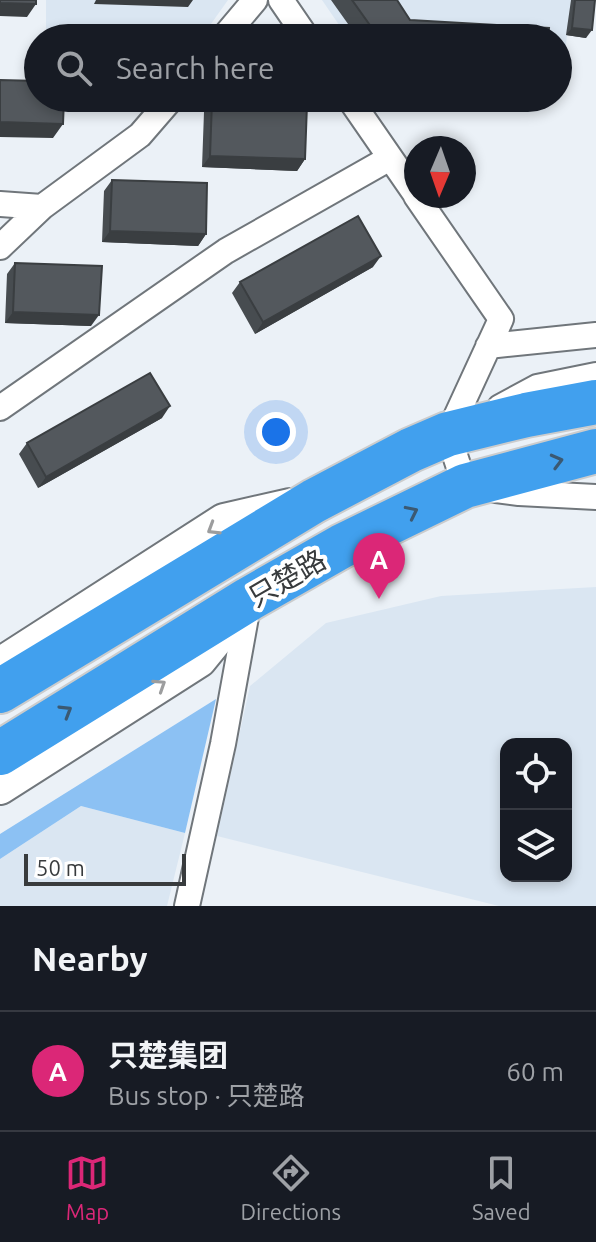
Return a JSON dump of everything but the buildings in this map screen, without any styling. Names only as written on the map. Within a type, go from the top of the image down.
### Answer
[{"type":"highway","name":"只楚路","points":[[0,691],[314,501],[411,450],[448,434],[596,402]]},
{"type":"highway","name":"只楚路","points":[[0,753],[249,599],[342,546],[465,486],[596,451]]},
{"type":"main road","points":[[0,665],[224,521],[314,501]]},
{"type":"main road","points":[[0,787],[199,660],[249,599]]},
{"type":"street","points":[[235,24],[255,0]]},
{"type":"street","points":[[281,0],[297,24]]},
{"type":"street","points":[[0,247],[42,207],[140,135],[160,112]]},
{"type":"street","points":[[359,112],[404,178]]},
{"type":"street","points":[[0,408],[226,251],[390,158]]},
{"type":"street","points":[[0,204],[42,207]]},
{"type":"street","points":[[424,208],[501,319],[448,434],[465,486],[519,493],[596,497]]},
{"type":"street","points":[[488,346],[596,335]]},
{"type":"street","points":[[448,434],[537,387],[596,375]]},
{"type":"street","points":[[187,906],[223,744],[249,599]]},
{"type":"shaded area","points":[[46,0],[228,0],[211,24],[46,24]]},
{"type":"shaded area","points":[[322,0],[571,0],[568,24],[338,24]]},
{"type":"shaded area","points":[[596,587],[596,906],[499,906],[217,836],[250,686],[326,623],[441,596]]},
{"type":"shaded area","points":[[216,699],[185,833],[81,806],[0,859],[0,834]]},
{"type":"shaded area","points":[[81,806],[185,833],[167,906],[0,906],[0,859]]},
{"type":"place","name":"只楚集团","points":[[379,599]]}]
